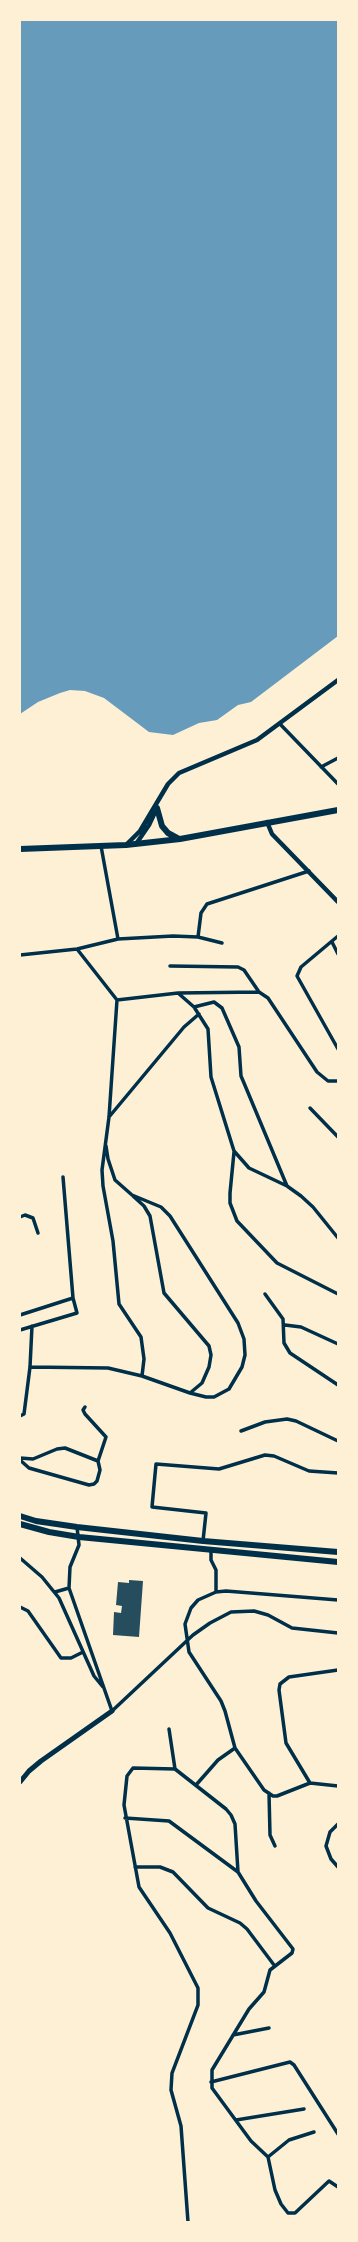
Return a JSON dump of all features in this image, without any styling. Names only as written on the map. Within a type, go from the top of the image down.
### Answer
[{"type":"main road","points":[[158,805],[160,821],[165,829],[180,839]]},
{"type":"main road","points":[[20,849],[126,845],[180,839],[338,810]]},
{"type":"main road","points":[[20,1516],[36,1521],[77,1527],[203,1541],[338,1552]]},
{"type":"main road","points":[[20,1524],[49,1532],[79,1537],[338,1562]]},
{"type":"main road","points":[[20,1782],[29,1771],[41,1761],[112,1711]]},
{"type":"street","points":[[136,844],[172,780],[184,770],[257,740],[338,680]]},
{"type":"street","points":[[280,724],[338,784]]},
{"type":"street","points":[[321,767],[338,758]]},
{"type":"street","points":[[126,845],[140,831],[158,805]]},
{"type":"street","points":[[267,822],[272,834],[309,870],[338,902]]},
{"type":"street","points":[[101,845],[118,939]]},
{"type":"street","points":[[198,937],[201,913],[207,904],[309,870]]},
{"type":"street","points":[[20,955],[78,949],[118,939],[160,935],[198,937],[222,944]]},
{"type":"street","points":[[338,936],[301,967],[298,976],[338,1049]]},
{"type":"street","points":[[332,942],[338,954]]},
{"type":"street","points":[[78,949],[117,1000],[109,1116],[105,1138],[103,1186],[113,1241],[119,1304],[140,1337],[144,1359],[142,1376]]},
{"type":"street","points":[[170,966],[232,965],[244,970],[259,992],[268,998],[317,1072],[328,1081],[338,1081]]},
{"type":"street","points":[[117,1000],[178,993],[259,992]]},
{"type":"street","points":[[178,993],[194,1007],[208,1029],[211,1077],[228,1139],[234,1151],[249,1168],[287,1186],[313,1207],[338,1238]]},
{"type":"street","points":[[194,1007],[214,1002],[222,1008],[239,1047],[241,1076],[287,1186]]},
{"type":"street","points":[[109,1116],[184,1028],[199,1014]]},
{"type":"street","points":[[310,1108],[338,1137]]},
{"type":"street","points":[[333,1133],[338,1130]]},
{"type":"street","points":[[105,1138],[108,1159],[115,1180],[144,1206],[150,1216],[164,1294],[209,1346],[211,1355],[209,1367],[202,1382],[190,1393]]},
{"type":"street","points":[[234,1151],[230,1203],[237,1222],[278,1263],[338,1294]]},
{"type":"street","points":[[20,1330],[77,1313],[73,1298],[63,1177]]},
{"type":"street","points":[[30,1367],[108,1368],[142,1376],[206,1397],[214,1397],[229,1389],[242,1367],[245,1355],[244,1339],[238,1323],[170,1216],[161,1207],[132,1195]]},
{"type":"street","points":[[20,1216],[26,1215],[33,1218],[38,1233]]},
{"type":"street","points":[[265,1294],[283,1319],[284,1342],[290,1353],[338,1385]]},
{"type":"street","points":[[20,1315],[73,1298]]},
{"type":"street","points":[[284,1325],[301,1327],[338,1344]]},
{"type":"street","points":[[20,1416],[24,1414],[30,1367],[32,1326]]},
{"type":"street","points":[[20,1459],[29,1468],[89,1485],[97,1481],[100,1470],[98,1461],[106,1437],[82,1410],[85,1407]]},
{"type":"street","points":[[241,1432],[265,1422],[287,1419],[296,1421],[338,1441]]},
{"type":"street","points":[[20,1459],[28,1460],[65,1448],[98,1461]]},
{"type":"street","points":[[203,1541],[206,1513],[152,1507],[156,1464],[219,1469],[265,1455],[274,1456],[309,1471],[338,1473]]},
{"type":"street","points":[[77,1527],[79,1545],[70,1567],[69,1588],[112,1711],[186,1642],[217,1618],[231,1612],[243,1610],[268,1615],[292,1628],[338,1633]]},
{"type":"street","points":[[211,1550],[211,1560],[216,1570],[216,1592]]},
{"type":"street","points":[[20,1558],[42,1576],[56,1592],[63,1604],[94,1676],[103,1688]]},
{"type":"street","points":[[56,1592],[69,1588]]},
{"type":"street","points":[[338,1600],[216,1592],[198,1600],[191,1608],[185,1624],[186,1642],[190,1654],[225,1711],[235,1748],[243,1762],[269,1793],[278,1796],[310,1783],[338,1786]]},
{"type":"street","points":[[20,1607],[28,1611],[61,1658],[71,1658],[83,1652]]},
{"type":"street","points":[[310,1783],[286,1743],[280,1698],[280,1684],[289,1677],[338,1670]]},
{"type":"street","points":[[169,1729],[175,1769]]},
{"type":"street","points":[[196,1785],[218,1760],[235,1748]]},
{"type":"street","points":[[188,2222],[181,2126],[171,2090],[172,2073],[198,2005],[198,1988],[170,1933],[139,1887],[125,1818],[125,1790],[129,1771],[138,1768],[175,1769],[226,1808],[235,1824],[238,1872]]},
{"type":"street","points":[[269,1793],[270,1835],[275,1846]]},
{"type":"street","points":[[125,1818],[169,1821],[238,1872],[256,1901],[292,1948],[292,1953],[274,1965],[268,1975],[264,1992],[249,2009],[212,2070],[211,2082],[216,2094],[268,2157],[275,2190],[281,2204],[288,2213],[295,2213],[329,2181],[338,2186]]},
{"type":"street","points":[[338,1824],[330,1832],[326,1846],[331,1859],[338,1867]]},
{"type":"street","points":[[135,1867],[160,1867],[173,1872],[208,1908],[240,1923],[247,1929],[274,1965]]},
{"type":"street","points":[[233,2034],[269,2028]]},
{"type":"street","points":[[211,2082],[290,2062],[294,2065],[338,2134]]},
{"type":"street","points":[[236,2120],[304,2109]]},
{"type":"street","points":[[268,2157],[289,2140],[314,2132]]},
{"type":"water","points":[[20,20],[338,20],[338,636],[251,702],[238,705],[217,720],[199,723],[173,735],[149,732],[104,698],[85,691],[70,690],[60,693],[38,702],[20,714]]},
{"type":"building","points":[[129,1580],[143,1581],[139,1637],[113,1635],[114,1612],[121,1613],[122,1606],[116,1605],[118,1582],[129,1583]]}]
